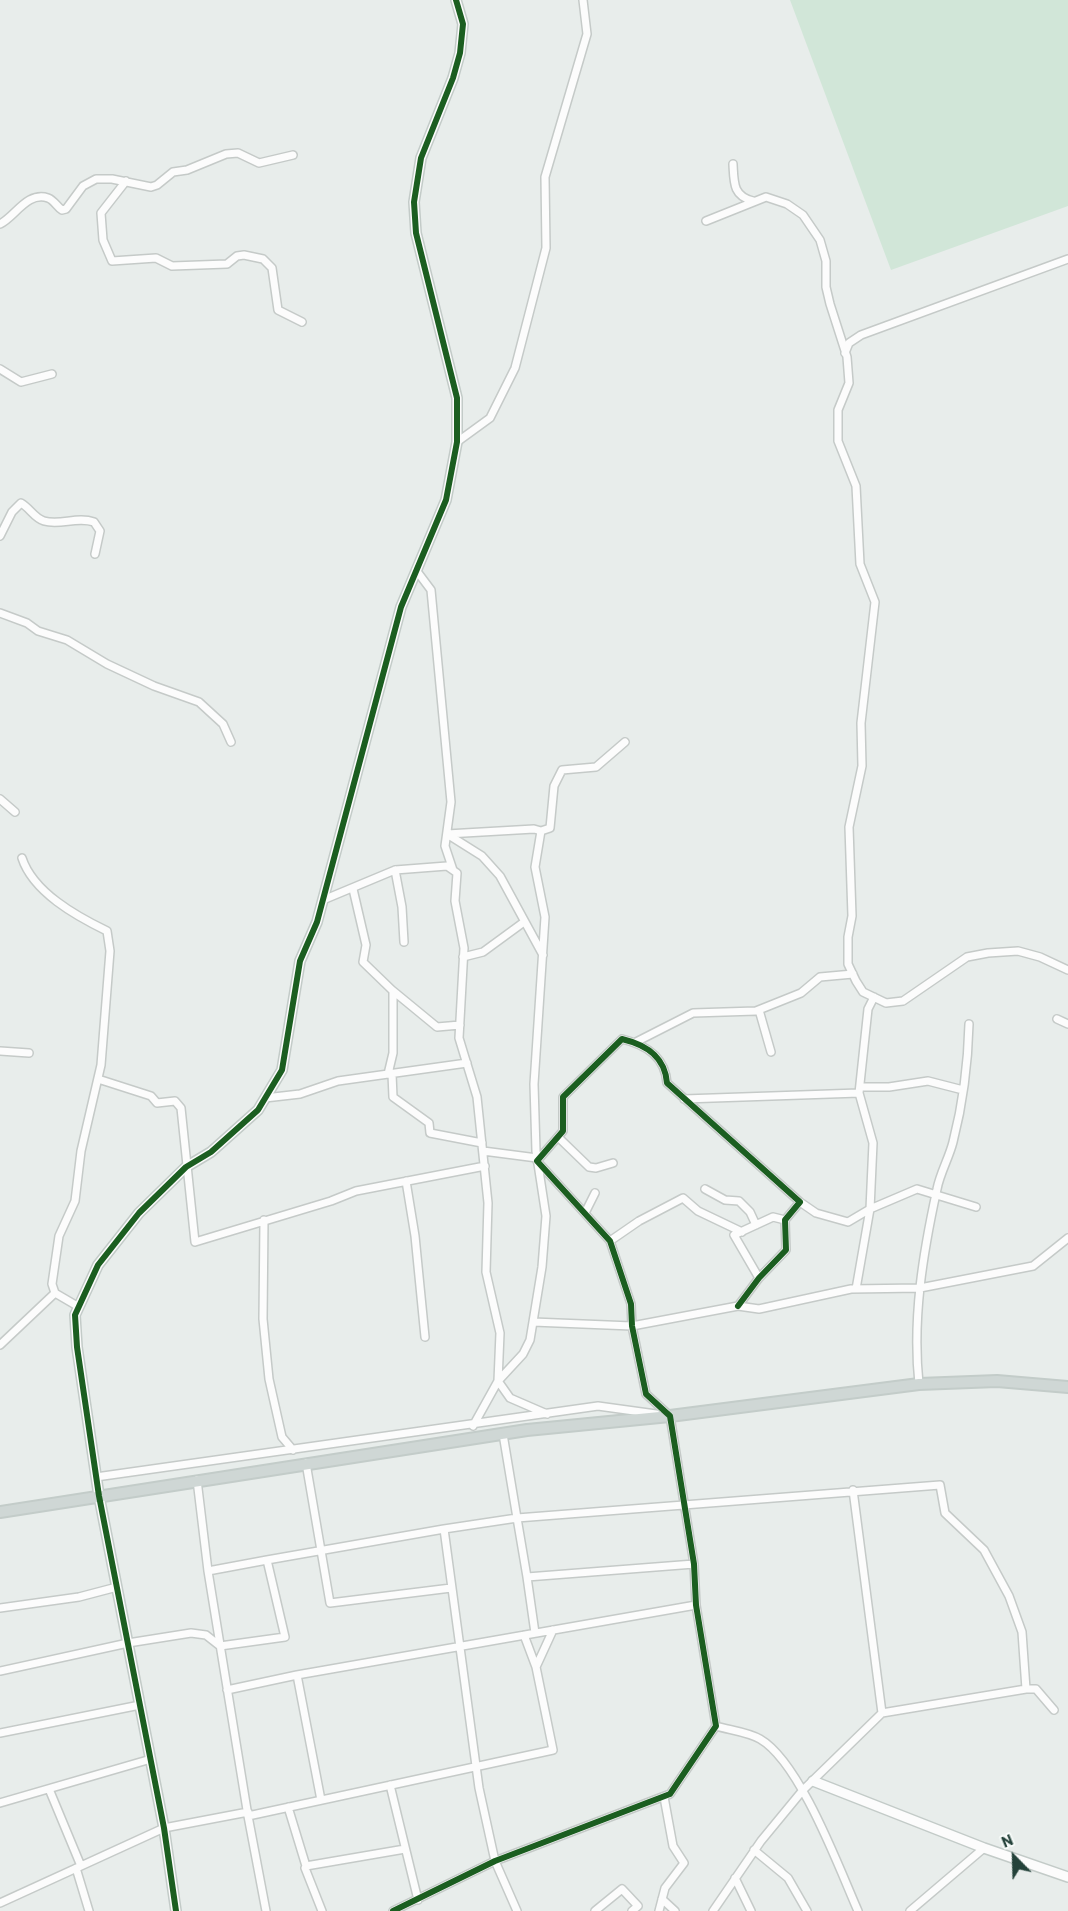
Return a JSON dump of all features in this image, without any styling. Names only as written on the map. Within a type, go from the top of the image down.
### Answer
[{"type":"main road","points":[[0,1512],[503,1434],[670,1416],[920,1383],[963,1380],[1030,1382],[1068,1387]]},
{"type":"street","points":[[177,1911],[164,1828],[99,1496],[77,1347],[75,1315],[98,1265],[139,1213],[186,1167],[211,1152],[258,1110],[282,1070],[300,961],[317,922],[401,607],[446,500],[457,442],[457,398],[416,232],[414,202],[421,158],[453,78],[460,53],[463,24],[456,0]]},
{"type":"street","points":[[457,442],[490,418],[515,368],[546,248],[545,177],[587,34],[583,0]]},
{"type":"street","points":[[0,224],[9,220],[23,203],[41,197],[51,200],[62,210],[66,209],[88,181],[112,179],[151,187],[173,172],[187,170],[230,153],[238,153],[259,163],[293,155]]},
{"type":"street","points":[[733,164],[736,191],[743,198],[753,201]]},
{"type":"street","points":[[126,182],[101,213],[103,240],[112,261],[156,258],[172,266],[226,264],[237,256],[244,255],[263,258],[272,268],[278,310],[302,322]]},
{"type":"street","points":[[706,221],[765,197],[787,204],[803,215],[820,240],[826,261],[826,287],[846,353],[849,383],[838,410],[838,441],[856,486],[860,564],[875,602],[861,723],[862,766],[849,827],[852,916],[848,937],[848,964],[863,992],[886,1003],[903,1001],[968,957],[988,953],[1018,951],[1040,957],[1068,970]]},
{"type":"street","points":[[846,353],[849,343],[861,335],[1068,259]]},
{"type":"street","points":[[0,369],[21,381],[52,374]]},
{"type":"street","points":[[0,536],[12,512],[21,503],[32,514],[45,521],[77,518],[94,522],[100,531],[94,554]]},
{"type":"street","points":[[416,570],[431,590],[451,802],[445,846],[453,870]]},
{"type":"street","points":[[0,613],[27,623],[38,631],[68,640],[107,664],[154,686],[200,702],[223,724],[231,742]]},
{"type":"street","points":[[447,834],[534,829],[541,831],[550,828],[554,786],[562,770],[596,768],[625,742]]},
{"type":"street","points":[[0,799],[15,812]]},
{"type":"street","points":[[473,1426],[498,1381],[523,1354],[540,1291],[546,1216],[537,1160],[534,1084],[544,957],[545,917],[535,867],[541,831]]},
{"type":"street","points":[[447,834],[482,856],[500,876],[544,957]]},
{"type":"street","points":[[22,858],[26,869],[58,902],[84,920],[107,931],[110,951],[98,1079],[81,1151],[75,1201],[59,1236],[52,1284],[55,1293],[79,1307]]},
{"type":"street","points":[[323,900],[395,870],[447,866],[457,873],[455,901],[463,957],[459,1038],[477,1097],[483,1147],[488,1203],[486,1272],[500,1333],[498,1381],[510,1398],[547,1414]]},
{"type":"street","points":[[395,870],[402,907],[404,942]]},
{"type":"street","points":[[353,889],[366,945],[363,962],[392,990],[437,1027],[460,1025]]},
{"type":"street","points":[[463,957],[483,952],[524,922]]},
{"type":"street","points":[[636,1042],[693,1013],[759,1010],[801,993],[820,977],[853,974]]},
{"type":"street","points":[[392,990],[393,1053],[390,1074],[393,1097],[429,1123],[430,1133],[537,1160],[610,1241],[631,1304],[632,1326],[646,1394],[670,1416],[694,1564],[696,1605],[716,1726],[670,1794],[495,1861],[393,1911]]},
{"type":"street","points":[[856,1289],[870,1209],[873,1143],[860,1090],[868,1009],[874,997]]},
{"type":"street","points":[[759,1010],[771,1052]]},
{"type":"street","points":[[1057,1019],[1068,1024]]},
{"type":"street","points":[[920,1383],[916,1351],[920,1288],[936,1195],[953,1143],[963,1090],[968,1063],[969,1024]]},
{"type":"street","points":[[537,1160],[563,1131],[562,1096],[622,1039],[636,1042],[654,1053],[666,1070],[667,1083],[800,1202],[816,1213],[848,1222],[870,1209],[917,1189],[976,1207]]},
{"type":"street","points":[[0,1051],[29,1053]]},
{"type":"street","points":[[265,1098],[300,1094],[338,1081],[467,1063]]},
{"type":"street","points":[[98,1079],[151,1096],[157,1103],[175,1101],[181,1108],[195,1242],[356,1191],[485,1166]]},
{"type":"street","points":[[684,1099],[860,1090],[928,1081],[963,1090]]},
{"type":"street","points":[[558,1137],[590,1167],[596,1168],[613,1162]]},
{"type":"street","points":[[406,1181],[415,1236],[425,1337]]},
{"type":"street","points":[[705,1189],[724,1200],[739,1201],[750,1212],[756,1225]]},
{"type":"street","points":[[585,1213],[595,1192]]},
{"type":"street","points":[[610,1241],[639,1221],[683,1198],[698,1211],[742,1232]]},
{"type":"street","points":[[738,1306],[759,1278],[786,1250],[784,1220],[800,1202]]},
{"type":"street","points":[[759,1278],[734,1235],[773,1217],[784,1220]]},
{"type":"street","points":[[264,1220],[263,1319],[269,1379],[282,1437],[293,1450]]},
{"type":"street","points":[[533,1322],[632,1326],[738,1306],[759,1309],[856,1289],[920,1288],[1033,1266],[1068,1238]]},
{"type":"street","points":[[0,1345],[55,1293]]},
{"type":"street","points":[[96,1477],[473,1426],[598,1406],[670,1416]]},
{"type":"street","points":[[503,1434],[535,1633]]},
{"type":"street","points":[[306,1463],[330,1603],[451,1588]]},
{"type":"street","points":[[197,1480],[208,1571],[227,1690],[266,1911]]},
{"type":"street","points":[[208,1571],[517,1518],[940,1485],[945,1513],[984,1550],[1009,1596],[1022,1632],[1026,1689]]},
{"type":"street","points":[[854,1490],[882,1713]]},
{"type":"street","points":[[444,1529],[476,1766],[495,1861],[517,1911]]},
{"type":"street","points":[[0,1671],[128,1643],[191,1633],[206,1635],[220,1646],[285,1637],[267,1560]]},
{"type":"street","points":[[526,1577],[694,1564]]},
{"type":"street","points":[[0,1608],[79,1597],[117,1587]]},
{"type":"street","points":[[227,1690],[297,1675],[696,1605]]},
{"type":"street","points":[[536,1667],[553,1630]]},
{"type":"street","points":[[0,1903],[164,1828],[288,1807],[553,1750],[536,1667],[524,1635]]},
{"type":"street","points":[[297,1675],[321,1800]]},
{"type":"street","points":[[713,1911],[754,1850],[803,1790],[882,1713],[1026,1689],[1036,1689],[1054,1710]]},
{"type":"street","points":[[0,1733],[140,1705]]},
{"type":"street","points":[[716,1726],[760,1739],[774,1751],[803,1790],[858,1911]]},
{"type":"street","points":[[0,1803],[151,1760]]},
{"type":"street","points":[[813,1781],[984,1848],[1068,1877]]},
{"type":"street","points":[[390,1785],[418,1900]]},
{"type":"street","points":[[49,1789],[78,1867],[89,1911]]},
{"type":"street","points":[[659,1911],[665,1888],[684,1863],[673,1846],[664,1797]]},
{"type":"street","points":[[288,1807],[306,1866],[304,1868],[322,1911]]},
{"type":"street","points":[[910,1911],[984,1848]]},
{"type":"street","points":[[306,1866],[405,1849]]},
{"type":"street","points":[[754,1850],[788,1878],[807,1911]]},
{"type":"street","points":[[735,1878],[751,1911]]},
{"type":"street","points":[[598,1908],[622,1889],[636,1910]]},
{"type":"street","points":[[662,1899],[675,1911]]},
{"type":"green space","points":[[790,0],[1068,0],[1068,206],[891,270]]},
{"type":"cycle path","points":[[176,1911],[164,1828],[99,1496],[77,1347],[75,1315],[98,1265],[139,1213],[186,1167],[211,1152],[258,1110],[282,1070],[300,961],[317,922],[401,607],[446,500],[457,442],[457,398],[416,233],[414,202],[421,158],[453,78],[460,53],[463,24],[456,0]]},
{"type":"cycle path","points":[[393,1911],[495,1861],[670,1794],[716,1726],[696,1605],[694,1564],[670,1416],[646,1394],[632,1326],[631,1304],[610,1241],[537,1161],[563,1131],[563,1097],[622,1039],[639,1045],[653,1054],[663,1066],[667,1083],[800,1202],[785,1220],[786,1250],[759,1278],[738,1306]]}]
